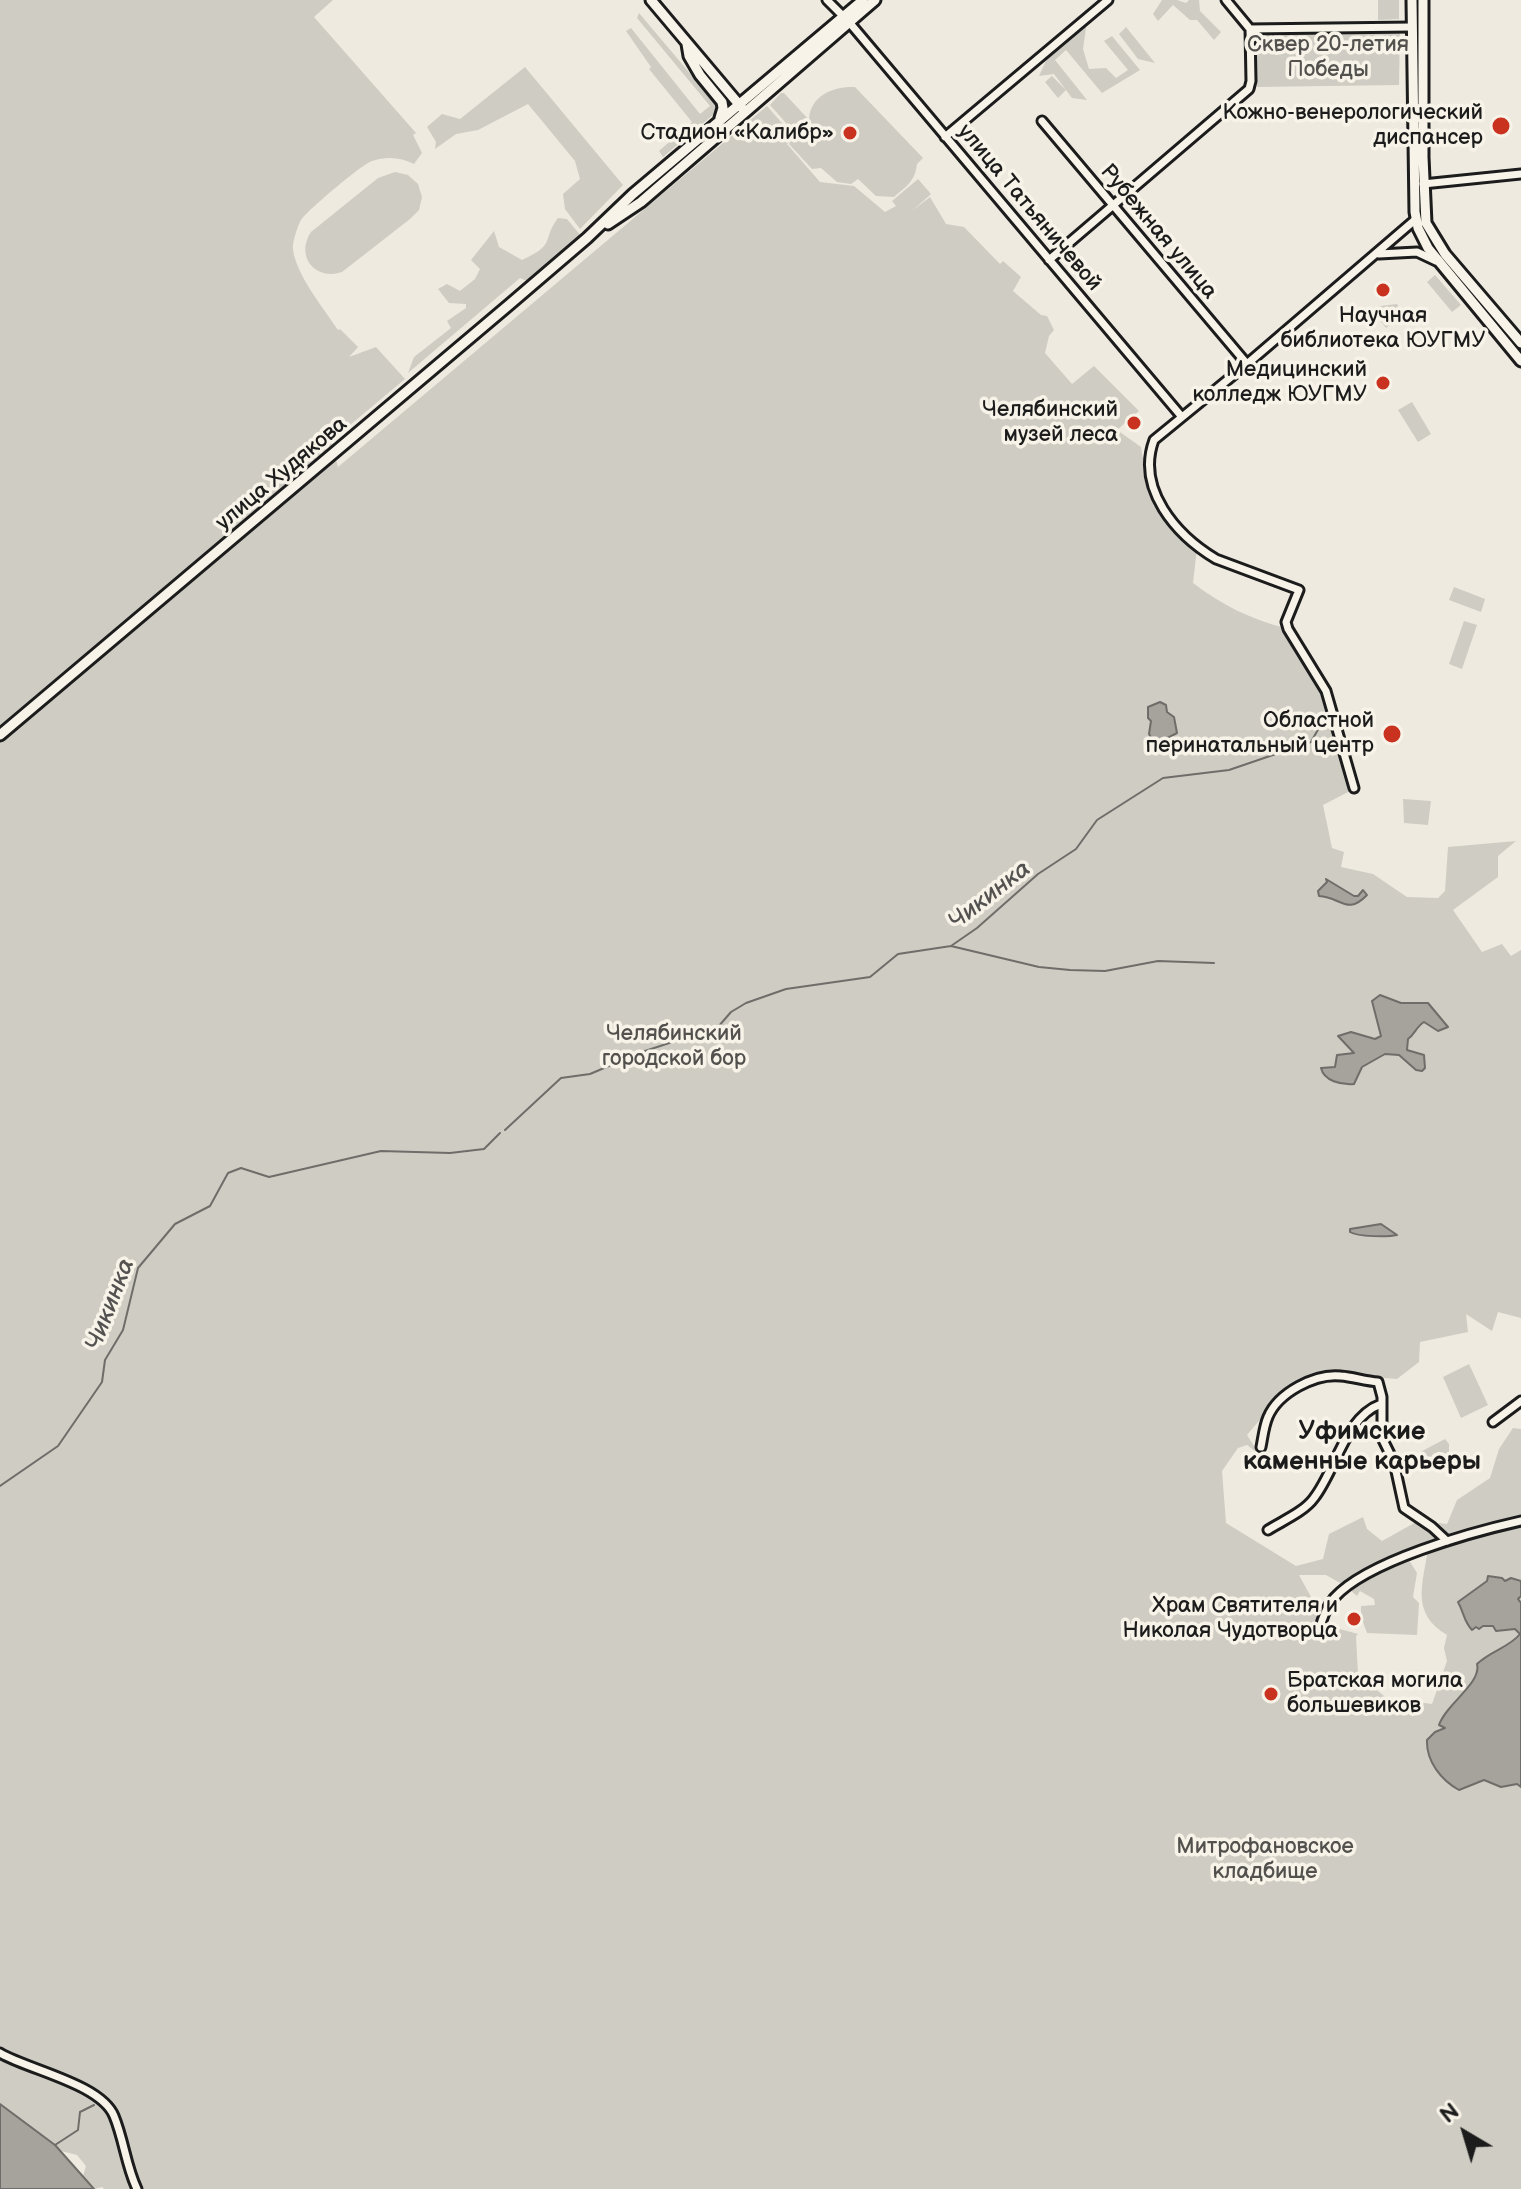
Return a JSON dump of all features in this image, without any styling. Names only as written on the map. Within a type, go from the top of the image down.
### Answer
[{"type":"main road","points":[[651,0],[742,108]]},
{"type":"main road","name":"улица Худякова","points":[[846,19],[863,0]]},
{"type":"main road","name":"улица Худякова","points":[[587,238],[641,202],[742,108],[846,19],[875,0]]},
{"type":"main road","points":[[1412,0],[1416,219],[1422,238],[1438,262],[1521,361]]},
{"type":"main road","points":[[1423,0],[1423,184],[1426,223],[1430,233],[1521,343]]},
{"type":"main road","points":[[686,41],[697,70],[722,102],[722,113],[717,123]]},
{"type":"main road","name":"улица Худякова","points":[[0,735],[587,238],[633,194],[717,123],[742,108]]},
{"type":"street","name":"улица Татьяничевой","points":[[827,0],[1182,417]]},
{"type":"street","points":[[945,137],[1108,0]]},
{"type":"street","points":[[1049,260],[1249,89],[1250,29],[1226,0]]},
{"type":"street","points":[[1250,29],[1412,27]]},
{"type":"street","name":"Рубежная улица","points":[[1042,121],[1247,364]]},
{"type":"street","points":[[1423,184],[1521,174]]},
{"type":"street","points":[[1354,788],[1326,691],[1286,622],[1299,590],[1205,552],[1170,519],[1161,505],[1148,474],[1150,452],[1154,440],[1416,219]]},
{"type":"street","points":[[1376,254],[1417,252],[1438,262]]},
{"type":"street","points":[[1261,1447],[1267,1417],[1274,1407],[1310,1380],[1340,1375],[1378,1382],[1382,1397],[1382,1438],[1394,1462],[1404,1508],[1447,1541]]},
{"type":"street","points":[[1493,1422],[1521,1401]]},
{"type":"street","points":[[1268,1530],[1313,1500],[1356,1424],[1374,1406],[1381,1404]]},
{"type":"street","points":[[1319,1631],[1322,1617],[1346,1586],[1408,1554],[1521,1521]]},
{"type":"street","points":[[0,2053],[74,2083],[104,2102],[115,2118],[137,2189]]},
{"type":"green space","name":"Челябинский городской бор","points":[[0,0],[333,0],[314,17],[416,133],[413,135],[422,153],[414,164],[388,158],[366,164],[306,215],[294,239],[295,259],[304,280],[338,330],[358,347],[349,357],[376,347],[405,379],[331,441],[338,467],[767,106],[795,138],[799,133],[794,132],[770,105],[781,93],[809,120],[810,111],[818,98],[831,90],[855,87],[923,158],[917,164],[912,179],[899,193],[894,197],[876,196],[858,179],[851,184],[837,182],[821,168],[812,169],[789,144],[791,141],[787,144],[820,182],[854,186],[885,212],[896,206],[892,201],[918,179],[931,194],[912,211],[930,197],[946,224],[964,227],[1000,264],[1003,261],[1021,277],[1013,291],[1041,315],[1047,316],[1054,330],[1049,336],[1045,353],[1072,384],[1094,366],[1139,411],[1117,430],[1141,447],[1153,491],[1197,548],[1193,583],[1237,610],[1285,628],[1324,692],[1352,790],[1323,805],[1332,848],[1344,852],[1341,867],[1373,874],[1407,897],[1438,898],[1445,891],[1448,847],[1516,841],[1498,856],[1498,877],[1453,910],[1482,952],[1502,944],[1511,956],[1521,950],[1521,1318],[1498,1312],[1492,1331],[1466,1314],[1468,1332],[1420,1342],[1419,1362],[1397,1379],[1315,1372],[1273,1399],[1247,1435],[1259,1454],[1247,1445],[1238,1448],[1222,1471],[1226,1523],[1296,1566],[1323,1559],[1329,1534],[1363,1517],[1367,1529],[1382,1541],[1418,1521],[1447,1524],[1457,1500],[1490,1478],[1499,1449],[1513,1428],[1521,1429],[1521,1515],[1430,1540],[1340,1583],[1326,1575],[1299,1575],[1322,1610],[1320,1614],[1325,1625],[1358,1634],[1358,1675],[1394,1704],[1409,1701],[1432,1704],[1447,1661],[1444,1648],[1447,1635],[1435,1626],[1423,1607],[1422,1586],[1428,1549],[1521,1523],[1521,2189],[94,2189],[83,2176],[86,2166],[77,2155],[61,2151],[0,2104]]},
{"type":"green space","points":[[1162,0],[1186,3],[1199,0],[1200,11],[1221,32],[1214,40],[1197,20],[1190,20],[1173,5],[1158,21],[1153,14]]},
{"type":"green space","points":[[1378,0],[1399,0],[1399,19],[1378,20]]},
{"type":"green space","points":[[639,13],[720,109],[663,157],[659,151],[692,122],[649,69],[651,67],[626,31],[631,28],[700,114],[710,106],[637,18]]},
{"type":"green space","points":[[1087,21],[1083,49],[1089,69],[1106,68],[1116,78],[1128,70],[1104,41],[1112,36],[1140,70],[1102,93],[1066,50],[1055,60],[1087,100],[1072,98],[1054,74],[1039,76],[1049,54]]},
{"type":"green space","points":[[1126,27],[1155,63],[1138,59],[1119,34]]},
{"type":"green space","name":"Сквер 20-летия Победы","points":[[1400,29],[1399,85],[1257,87],[1257,30]]},
{"type":"green space","points":[[525,67],[623,185],[580,229],[565,209],[563,194],[580,179],[575,161],[528,104],[478,130],[456,134],[435,149],[436,142],[427,127],[442,114],[460,119]]},
{"type":"green space","points":[[1052,76],[1066,90],[1058,98],[1045,82]]},
{"type":"green space","points":[[395,172],[408,175],[418,184],[422,197],[419,210],[342,272],[332,274],[316,270],[305,250],[311,232],[378,178]]},
{"type":"green space","points":[[558,218],[567,219],[581,236],[527,281],[520,278],[408,373],[414,357],[451,328],[447,321],[466,308],[466,304],[449,303],[438,289],[447,284],[460,291],[475,279],[480,269],[471,260],[494,231],[499,247],[522,260],[544,246]]},
{"type":"green space","points":[[1435,275],[1461,305],[1452,312],[1427,282]]},
{"type":"green space","points":[[1397,304],[1403,313],[1386,328],[1374,312],[1380,306]]},
{"type":"green space","points":[[1412,402],[1431,434],[1418,442],[1398,410]]},
{"type":"green space","points":[[1454,587],[1485,599],[1481,612],[1449,600]]},
{"type":"green space","points":[[1464,621],[1477,625],[1462,669],[1449,664]]},
{"type":"green space","points":[[1403,799],[1431,801],[1428,825],[1404,823]]},
{"type":"green space","points":[[1469,1364],[1488,1405],[1461,1418],[1443,1377]]},
{"type":"green space","points":[[1445,1439],[1449,1444],[1449,1461],[1406,1462],[1407,1459]]},
{"type":"green space","points":[[1407,1557],[1417,1573],[1413,1597],[1419,1603],[1417,1635],[1367,1633],[1361,1606],[1375,1605],[1374,1599],[1360,1591],[1357,1596],[1349,1589]]},
{"type":"shaded area","points":[[1160,702],[1174,717],[1177,733],[1160,742],[1153,741],[1149,734],[1151,721],[1148,707]]},
{"type":"shaded area","points":[[1326,879],[1354,896],[1363,890],[1367,895],[1349,905],[1319,896],[1318,891],[1327,882]]},
{"type":"shaded area","points":[[1380,995],[1401,1003],[1428,1003],[1448,1027],[1438,1031],[1424,1022],[1408,1039],[1407,1050],[1424,1055],[1425,1068],[1416,1070],[1399,1055],[1385,1054],[1362,1067],[1354,1084],[1329,1079],[1321,1068],[1335,1067],[1337,1055],[1354,1053],[1338,1036],[1351,1032],[1375,1039],[1381,1036],[1372,1001]]},
{"type":"shaded area","points":[[1381,1224],[1397,1235],[1366,1236],[1350,1232],[1350,1229]]},
{"type":"shaded area","points":[[1488,1576],[1521,1581],[1521,1596],[1518,1599],[1521,1603],[1521,1787],[1517,1784],[1501,1787],[1484,1780],[1459,1790],[1436,1769],[1429,1755],[1427,1740],[1445,1728],[1439,1725],[1443,1717],[1474,1679],[1477,1664],[1520,1634],[1515,1629],[1496,1631],[1493,1626],[1472,1630],[1467,1624],[1458,1602],[1487,1581]]},
{"type":"shaded area","points":[[0,2104],[55,2145],[94,2189],[0,2189]]},
{"type":"waterway","name":"Чикинка","points":[[645,1051],[718,1027],[731,1012],[746,1003],[786,989],[870,977],[898,954],[951,946],[977,928],[1038,874],[1076,849],[1097,820],[1163,778],[1229,770],[1311,742],[1325,717]]},
{"type":"waterway","points":[[951,946],[1039,967],[1070,970],[1105,971],[1158,961],[1214,963]]},
{"type":"waterway","name":"Чикинка","points":[[505,1130],[561,1078],[590,1074],[642,1052]]},
{"type":"waterway","name":"Чикинка","points":[[0,1486],[58,1446],[102,1382],[105,1360],[123,1330],[138,1268],[175,1224],[210,1206],[228,1173],[241,1168],[269,1177],[381,1151],[450,1153],[484,1149],[500,1133]]},
{"type":"waterway","points":[[55,2145],[78,2130],[80,2112],[94,2105]]},
{"type":"place","name":"Кожно-венерологический диспансер","points":[[1501,126]]},
{"type":"place","name":"Стадион «Калибр»","points":[[850,133]]},
{"type":"place","name":"Научная библиотека ЮУГМУ","points":[[1383,290]]},
{"type":"place","name":"Медицинский колледж ЮУГМУ","points":[[1383,383]]},
{"type":"place","name":"Челябинский музей леса","points":[[1134,423]]},
{"type":"place","name":"Областной перинатальный центр","points":[[1392,734]]},
{"type":"place","name":"Храм Святителя и Николая Чудотворца","points":[[1354,1619]]},
{"type":"place","name":"Братская могила большевиков","points":[[1271,1694]]},
{"type":"district","name":"Уфимские каменные карьеры","points":[[1362,1447]]},
{"type":"park label","name":"Митрофановское кладбище","points":[[1265,1860]]}]
